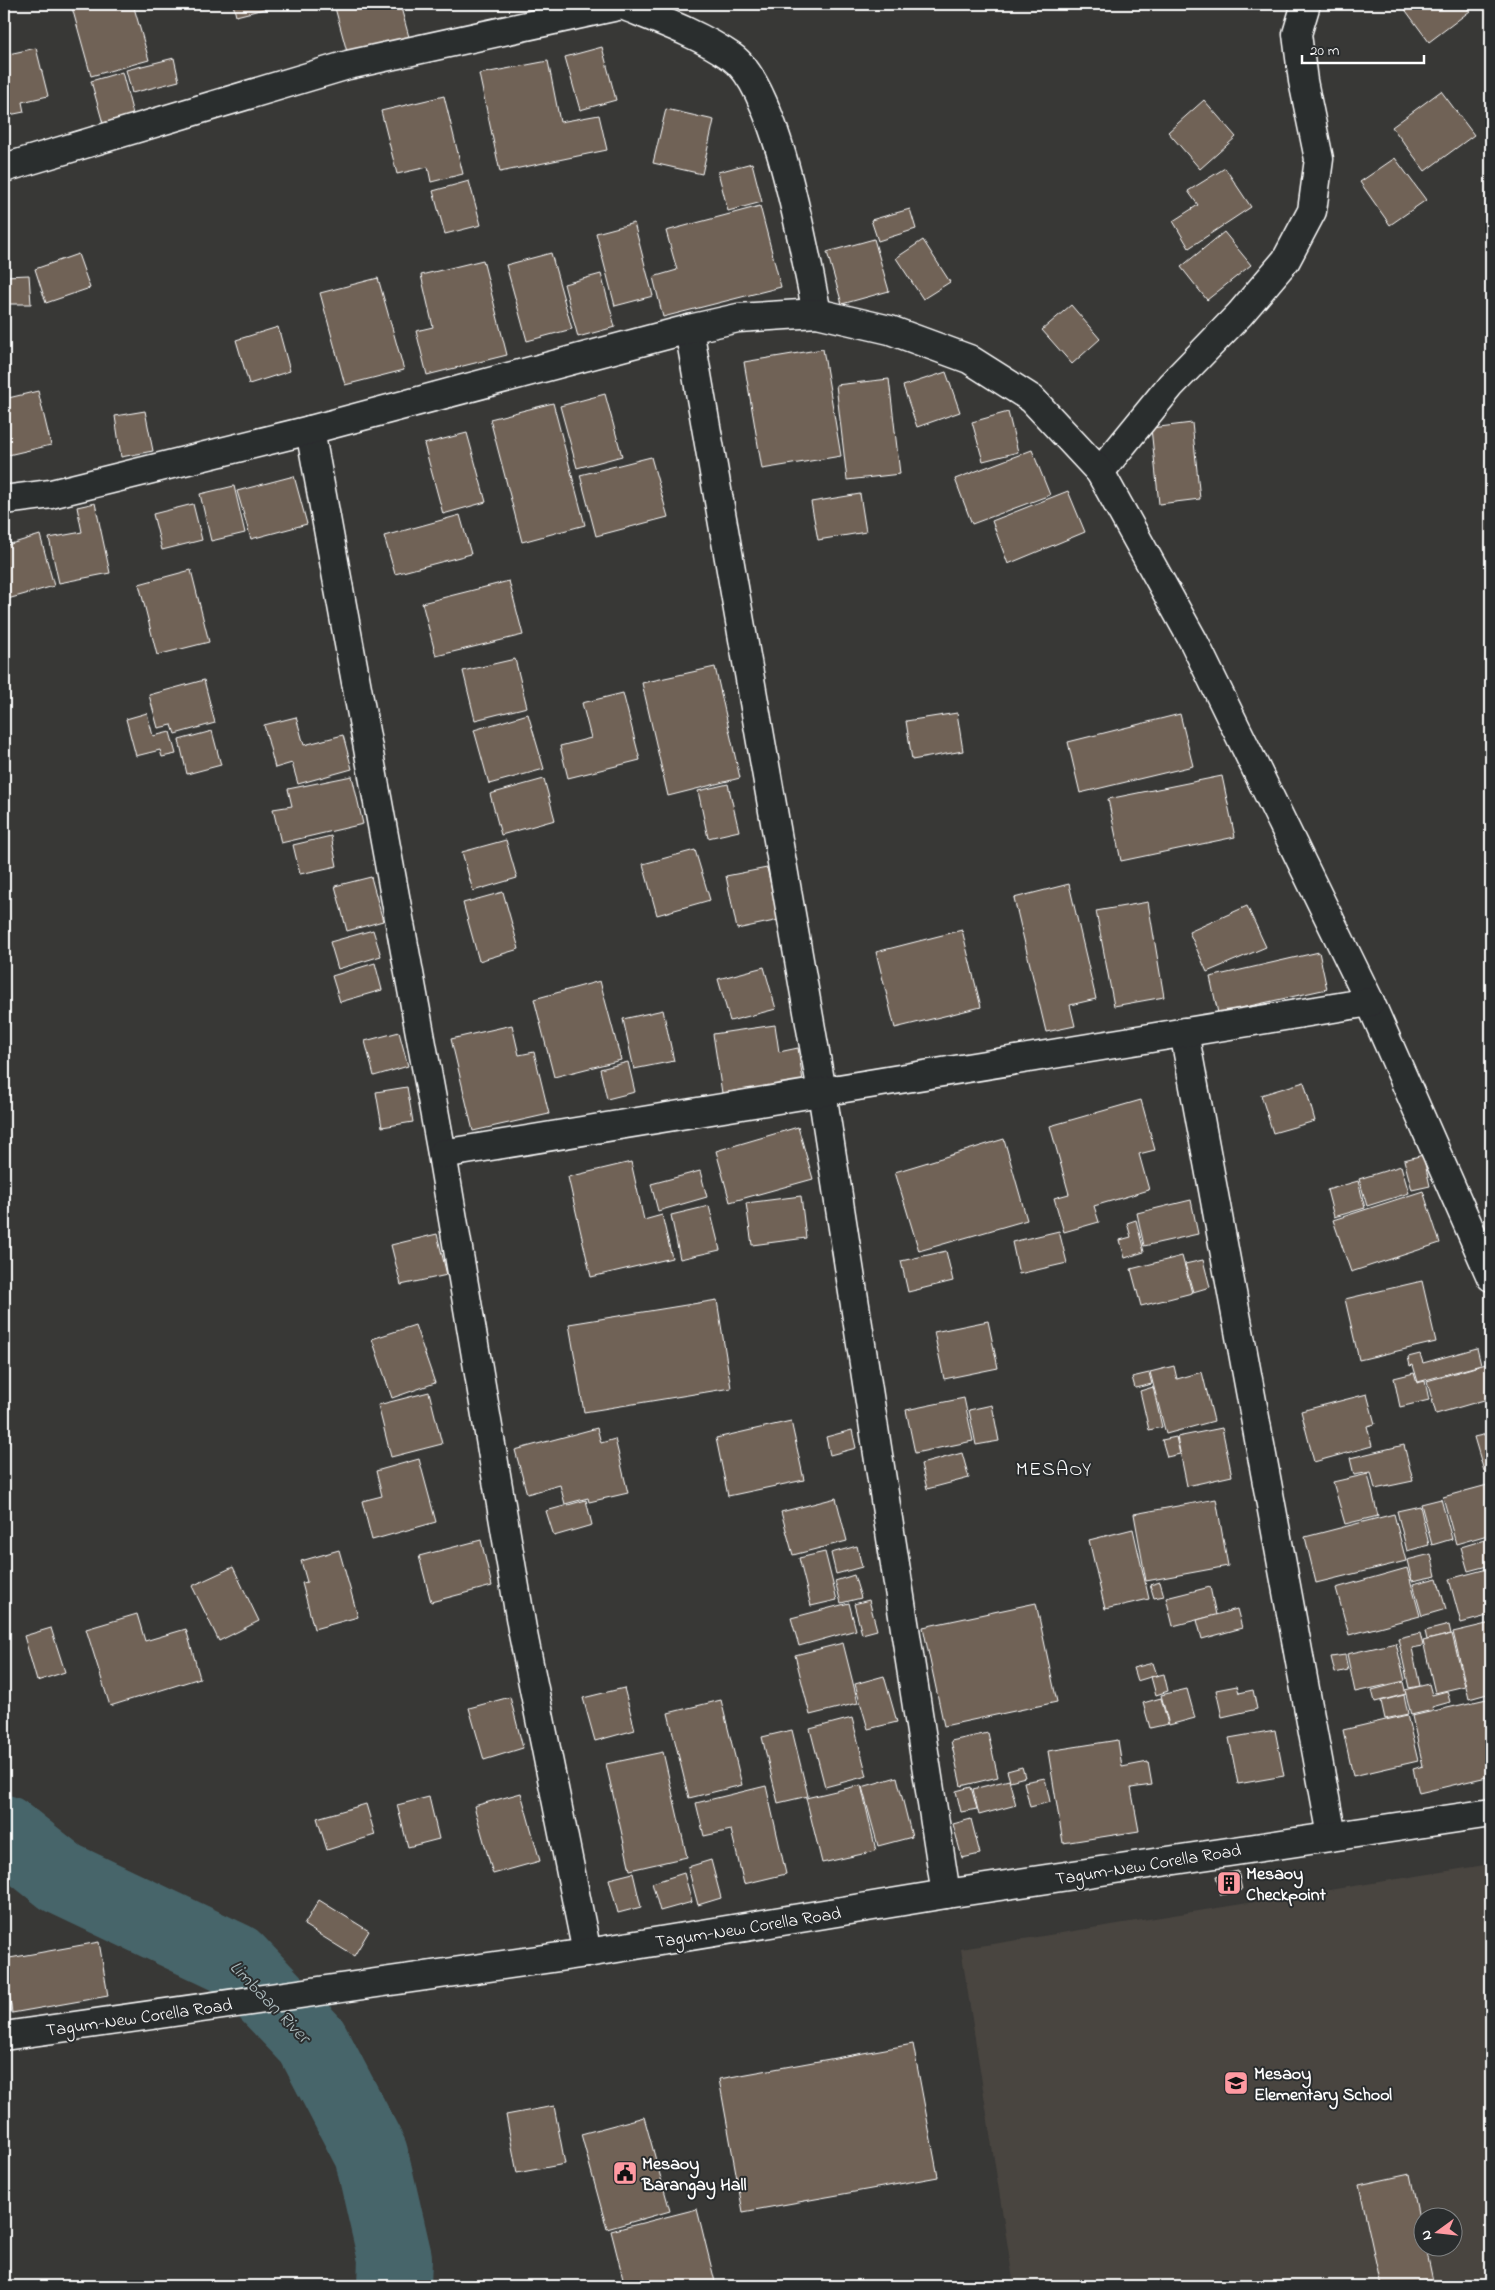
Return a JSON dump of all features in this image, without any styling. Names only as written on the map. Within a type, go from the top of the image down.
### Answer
[{"type":"street","points":[[4,168],[348,65],[622,4],[663,22],[734,58],[754,84],[771,119],[792,197],[817,313]]},
{"type":"street","points":[[1100,472],[1171,385],[1240,314],[1286,260],[1312,211],[1319,159],[1297,34],[1306,4]]},
{"type":"street","points":[[4,500],[51,494],[310,430],[689,329],[738,318],[817,313],[890,330],[970,359],[1032,399],[1100,472],[1194,642],[1370,1002],[1491,1277]]},
{"type":"street","points":[[689,329],[822,1092],[946,1894]]},
{"type":"street","points":[[310,430],[442,1154],[522,1629],[587,1953]]},
{"type":"street","points":[[442,1154],[1370,1002]]},
{"type":"street","points":[[1184,1032],[1332,1836]]},
{"type":"street","name":"Tagum-New Corella Road","points":[[4,2036],[587,1953],[946,1894],[1491,1813]]},
{"type":"shaded area","name":"Mesaoy Elementary School","points":[[1491,1864],[1491,2286],[1014,2286],[961,1949]]},
{"type":"building","points":[[71,4],[133,4],[149,60],[91,76]]},
{"type":"building","points":[[233,4],[284,4],[236,16]]},
{"type":"building","points":[[334,4],[400,4],[409,37],[347,52]]},
{"type":"building","points":[[1401,4],[1464,4],[1470,11],[1429,42]]},
{"type":"building","points":[[602,47],[616,100],[580,110],[565,57]]},
{"type":"building","points":[[36,48],[48,96],[22,102],[24,112],[4,116],[4,55]]},
{"type":"building","points":[[174,58],[179,81],[132,93],[126,70]]},
{"type":"building","points":[[548,61],[560,122],[599,115],[607,150],[500,172],[479,74]]},
{"type":"building","points":[[122,72],[134,118],[104,127],[91,81]]},
{"type":"building","points":[[1441,91],[1474,135],[1425,171],[1392,127]]},
{"type":"building","points":[[444,96],[463,174],[431,182],[428,167],[397,174],[381,111]]},
{"type":"building","points":[[1204,100],[1236,137],[1200,169],[1168,132]]},
{"type":"building","points":[[666,109],[714,120],[702,174],[653,163]]},
{"type":"building","points":[[1395,158],[1426,200],[1390,225],[1360,182]]},
{"type":"building","points":[[752,163],[762,202],[728,211],[718,172]]},
{"type":"building","points":[[1225,168],[1251,207],[1189,248],[1173,221],[1198,205],[1188,191]]},
{"type":"building","points":[[469,181],[481,225],[445,234],[433,191]]},
{"type":"building","points":[[760,206],[781,287],[663,317],[653,277],[677,270],[666,231]]},
{"type":"building","points":[[910,209],[916,229],[878,241],[871,220]]},
{"type":"building","points":[[634,223],[653,296],[615,306],[596,233]]},
{"type":"building","points":[[1224,232],[1251,265],[1207,300],[1181,267]]},
{"type":"building","points":[[874,239],[889,291],[842,304],[827,252]]},
{"type":"building","points":[[923,240],[950,282],[923,299],[896,258]]},
{"type":"building","points":[[551,253],[572,329],[527,341],[506,265]]},
{"type":"building","points":[[78,254],[90,288],[46,303],[35,269]]},
{"type":"building","points":[[483,260],[507,355],[427,375],[416,331],[433,327],[421,275]]},
{"type":"building","points":[[601,274],[615,327],[578,337],[564,284]]},
{"type":"building","points":[[29,275],[31,304],[4,304],[4,276]]},
{"type":"building","points":[[378,278],[404,370],[345,385],[320,293]]},
{"type":"building","points":[[1071,305],[1100,339],[1072,364],[1042,330]]},
{"type":"building","points":[[278,327],[290,371],[249,384],[236,340]]},
{"type":"building","points":[[823,349],[841,456],[762,469],[744,362]]},
{"type":"building","points":[[946,372],[960,412],[917,427],[903,386]]},
{"type":"building","points":[[889,379],[900,474],[847,480],[836,385]]},
{"type":"building","points":[[38,391],[51,445],[4,456],[4,399]]},
{"type":"building","points":[[605,394],[622,456],[577,468],[560,406]]},
{"type":"building","points":[[553,403],[585,525],[522,542],[490,419]]},
{"type":"building","points":[[145,411],[153,451],[121,457],[115,416]]},
{"type":"building","points":[[1008,412],[1018,452],[983,461],[972,422]]},
{"type":"building","points":[[1192,423],[1200,499],[1159,504],[1151,428]]},
{"type":"building","points":[[467,433],[486,502],[443,514],[424,444]]},
{"type":"building","points":[[1032,450],[1050,495],[972,524],[955,479]]},
{"type":"building","points":[[651,457],[668,517],[596,536],[580,475]]},
{"type":"building","points":[[294,476],[307,524],[251,539],[237,491]]},
{"type":"building","points":[[234,486],[245,533],[211,541],[200,494]]},
{"type":"building","points":[[1068,491],[1085,532],[1008,564],[992,521]]},
{"type":"building","points":[[860,494],[866,532],[818,540],[811,502]]},
{"type":"building","points":[[95,503],[110,573],[59,583],[49,538],[82,532],[77,507]]},
{"type":"building","points":[[193,504],[202,540],[162,550],[153,514]]},
{"type":"building","points":[[460,515],[471,554],[395,574],[384,536]]},
{"type":"building","points":[[40,535],[54,586],[4,600],[4,546]]},
{"type":"building","points":[[191,570],[209,642],[157,655],[139,584]]},
{"type":"building","points":[[509,581],[523,635],[436,656],[422,603]]},
{"type":"building","points":[[515,659],[527,707],[475,720],[463,671]]},
{"type":"building","points":[[715,667],[740,778],[668,796],[642,683]]},
{"type":"building","points":[[204,680],[215,723],[175,734],[172,725],[158,728],[149,695]]},
{"type":"building","points":[[623,693],[640,760],[568,778],[560,746],[591,738],[582,703]]},
{"type":"building","points":[[147,713],[153,736],[170,732],[176,754],[162,757],[160,750],[136,756],[126,719]]},
{"type":"building","points":[[957,713],[963,751],[912,760],[906,721]]},
{"type":"building","points":[[528,714],[544,769],[489,784],[474,730]]},
{"type":"building","points":[[1180,714],[1193,766],[1080,793],[1068,742]]},
{"type":"building","points":[[296,717],[304,745],[343,735],[352,769],[298,784],[292,763],[275,768],[264,725]]},
{"type":"building","points":[[212,731],[221,765],[187,774],[179,740]]},
{"type":"building","points":[[352,776],[363,824],[281,843],[273,809],[292,806],[288,789]]},
{"type":"building","points":[[1222,776],[1235,837],[1121,861],[1108,799]]},
{"type":"building","points":[[544,779],[555,820],[501,835],[490,794]]},
{"type":"building","points":[[728,784],[739,831],[708,838],[698,791]]},
{"type":"building","points":[[331,836],[337,866],[300,874],[293,845]]},
{"type":"building","points":[[506,840],[517,878],[473,891],[462,852]]},
{"type":"building","points":[[695,850],[710,900],[657,915],[643,864]]},
{"type":"building","points":[[767,868],[779,920],[737,929],[726,876]]},
{"type":"building","points":[[371,877],[383,921],[347,931],[335,886]]},
{"type":"building","points":[[1069,884],[1096,999],[1070,1005],[1075,1026],[1046,1032],[1014,898]]},
{"type":"building","points":[[503,892],[519,949],[479,961],[463,903]]},
{"type":"building","points":[[1148,902],[1164,997],[1114,1006],[1096,911]]},
{"type":"building","points":[[1247,906],[1266,947],[1207,972],[1189,932]]},
{"type":"building","points":[[373,930],[381,956],[338,969],[330,942]]},
{"type":"building","points":[[962,930],[981,1007],[895,1028],[876,952]]},
{"type":"building","points":[[1319,952],[1327,989],[1218,1013],[1210,977]]},
{"type":"building","points":[[375,963],[382,990],[340,1002],[332,976]]},
{"type":"building","points":[[764,967],[776,1009],[730,1021],[718,979]]},
{"type":"building","points":[[600,981],[621,1060],[554,1077],[534,999]]},
{"type":"building","points":[[663,1010],[674,1061],[634,1069],[623,1019]]},
{"type":"building","points":[[512,1025],[519,1055],[534,1052],[549,1114],[473,1131],[451,1039]]},
{"type":"building","points":[[775,1025],[779,1052],[798,1048],[803,1081],[722,1093],[713,1034]]},
{"type":"building","points":[[399,1032],[408,1066],[374,1076],[365,1041]]},
{"type":"building","points":[[628,1062],[635,1092],[607,1099],[600,1069]]},
{"type":"building","points":[[1304,1082],[1315,1121],[1273,1133],[1261,1095]]},
{"type":"building","points":[[407,1087],[413,1122],[382,1127],[376,1092]]},
{"type":"building","points":[[1141,1100],[1155,1150],[1139,1154],[1149,1190],[1094,1206],[1099,1222],[1064,1232],[1054,1198],[1069,1194],[1050,1126]]},
{"type":"building","points":[[798,1127],[813,1179],[730,1202],[716,1151]]},
{"type":"building","points":[[1004,1139],[1027,1220],[919,1251],[895,1172]]},
{"type":"building","points":[[1423,1155],[1430,1186],[1412,1190],[1404,1160]]},
{"type":"building","points":[[631,1162],[644,1220],[662,1215],[672,1258],[591,1277],[568,1177]]},
{"type":"building","points":[[1401,1166],[1409,1193],[1367,1206],[1359,1179]]},
{"type":"building","points":[[700,1171],[707,1197],[658,1211],[651,1184]]},
{"type":"building","points":[[1358,1181],[1365,1208],[1334,1217],[1327,1190]]},
{"type":"building","points":[[1423,1191],[1440,1243],[1351,1272],[1333,1220]]},
{"type":"building","points":[[801,1196],[806,1238],[752,1245],[746,1203]]},
{"type":"building","points":[[1191,1200],[1198,1234],[1144,1246],[1137,1213]]},
{"type":"building","points":[[709,1206],[720,1250],[680,1259],[671,1215]]},
{"type":"building","points":[[1136,1220],[1144,1252],[1125,1258],[1120,1240],[1131,1237],[1127,1223]]},
{"type":"building","points":[[1059,1231],[1067,1263],[1019,1274],[1012,1242]]},
{"type":"building","points":[[437,1234],[447,1275],[401,1285],[391,1245]]},
{"type":"building","points":[[946,1251],[953,1281],[908,1292],[901,1261]]},
{"type":"building","points":[[1182,1256],[1192,1293],[1141,1306],[1131,1269]]},
{"type":"building","points":[[1203,1260],[1210,1287],[1193,1292],[1185,1264]]},
{"type":"building","points":[[1422,1281],[1436,1342],[1359,1360],[1345,1299]]},
{"type":"building","points":[[717,1300],[731,1388],[584,1412],[569,1324]]},
{"type":"building","points":[[988,1321],[998,1368],[944,1379],[934,1332]]},
{"type":"building","points":[[415,1325],[435,1383],[392,1398],[372,1339]]},
{"type":"building","points":[[1477,1348],[1481,1365],[1418,1382],[1413,1365],[1410,1366],[1408,1357],[1420,1354],[1423,1363]]},
{"type":"building","points":[[1486,1364],[1491,1382],[1491,1398],[1436,1414],[1427,1381]]},
{"type":"building","points":[[1174,1366],[1177,1379],[1202,1372],[1214,1421],[1166,1434],[1150,1372]]},
{"type":"building","points":[[1149,1373],[1152,1384],[1135,1388],[1132,1377]]},
{"type":"building","points":[[1414,1373],[1417,1383],[1425,1381],[1429,1400],[1400,1407],[1394,1378]]},
{"type":"building","points":[[1153,1387],[1162,1427],[1149,1430],[1140,1391]]},
{"type":"building","points":[[429,1392],[442,1444],[391,1457],[378,1405]]},
{"type":"building","points":[[1367,1394],[1375,1424],[1367,1426],[1372,1446],[1314,1462],[1301,1411]]},
{"type":"building","points":[[964,1398],[973,1441],[915,1453],[906,1410]]},
{"type":"building","points":[[992,1405],[999,1441],[976,1445],[969,1410]]},
{"type":"building","points":[[791,1421],[804,1480],[728,1496],[716,1438]]},
{"type":"building","points":[[597,1428],[601,1443],[615,1439],[628,1493],[589,1502],[588,1498],[565,1504],[560,1485],[527,1494],[515,1450]]},
{"type":"building","points":[[1222,1428],[1232,1476],[1187,1486],[1177,1437]]},
{"type":"building","points":[[852,1430],[856,1448],[830,1455],[826,1437]]},
{"type":"building","points":[[1491,1433],[1491,1469],[1484,1471],[1474,1437]]},
{"type":"building","points":[[1176,1437],[1180,1454],[1167,1457],[1162,1440]]},
{"type":"building","points":[[1404,1445],[1413,1481],[1375,1489],[1371,1472],[1354,1475],[1350,1458]]},
{"type":"building","points":[[962,1453],[969,1478],[927,1489],[921,1464]]},
{"type":"building","points":[[419,1459],[436,1522],[372,1540],[362,1501],[382,1496],[376,1471]]},
{"type":"building","points":[[1368,1474],[1378,1516],[1345,1524],[1333,1482]]},
{"type":"building","points":[[1491,1484],[1491,1534],[1456,1544],[1443,1497]]},
{"type":"building","points":[[836,1498],[847,1541],[793,1555],[781,1512]]},
{"type":"building","points":[[1216,1499],[1228,1566],[1146,1581],[1134,1514]]},
{"type":"building","points":[[1441,1499],[1452,1539],[1432,1545],[1421,1504]]},
{"type":"building","points":[[586,1500],[592,1525],[554,1536],[546,1511]]},
{"type":"building","points":[[1420,1506],[1429,1545],[1407,1551],[1397,1511]]},
{"type":"building","points":[[1394,1514],[1406,1561],[1316,1583],[1305,1537]]},
{"type":"building","points":[[1133,1529],[1149,1599],[1105,1609],[1089,1540]]},
{"type":"building","points":[[1491,1538],[1491,1565],[1468,1571],[1461,1547]]},
{"type":"building","points":[[481,1540],[492,1586],[431,1602],[419,1556]]},
{"type":"building","points":[[857,1546],[862,1567],[836,1574],[831,1553]]},
{"type":"building","points":[[339,1550],[358,1617],[314,1629],[302,1583],[307,1582],[301,1561]]},
{"type":"building","points":[[825,1552],[837,1600],[811,1606],[799,1558]]},
{"type":"building","points":[[1431,1554],[1436,1576],[1412,1581],[1407,1560]]},
{"type":"building","points":[[233,1567],[259,1621],[219,1641],[192,1586]]},
{"type":"building","points":[[1407,1568],[1420,1616],[1349,1635],[1336,1588]]},
{"type":"building","points":[[1491,1568],[1491,1615],[1461,1623],[1449,1579]]},
{"type":"building","points":[[854,1575],[861,1598],[841,1603],[835,1581]]},
{"type":"building","points":[[1437,1578],[1446,1609],[1422,1616],[1413,1584]]},
{"type":"building","points":[[1160,1582],[1164,1596],[1154,1598],[1150,1585]]},
{"type":"building","points":[[1210,1587],[1216,1615],[1173,1626],[1166,1598]]},
{"type":"building","points":[[869,1600],[877,1630],[862,1634],[854,1604]]},
{"type":"building","points":[[849,1603],[856,1630],[799,1646],[791,1618]]},
{"type":"building","points":[[1036,1603],[1057,1702],[944,1726],[923,1627]]},
{"type":"building","points":[[1237,1609],[1242,1628],[1202,1639],[1197,1620]]},
{"type":"building","points":[[137,1614],[145,1641],[186,1629],[200,1678],[110,1706],[86,1629]]},
{"type":"building","points":[[1491,1623],[1491,1693],[1469,1699],[1453,1632]]},
{"type":"building","points":[[1449,1625],[1451,1634],[1427,1640],[1425,1631]]},
{"type":"building","points":[[51,1628],[65,1672],[37,1681],[24,1636]]},
{"type":"building","points":[[1420,1633],[1423,1646],[1412,1648],[1420,1686],[1409,1688],[1398,1638]]},
{"type":"building","points":[[1452,1634],[1465,1686],[1435,1693],[1423,1641]]},
{"type":"building","points":[[843,1643],[858,1703],[810,1715],[795,1655]]},
{"type":"building","points":[[1396,1643],[1405,1681],[1355,1692],[1347,1654]]},
{"type":"building","points":[[1345,1655],[1348,1670],[1335,1673],[1331,1657]]},
{"type":"building","points":[[1153,1663],[1157,1675],[1137,1681],[1133,1668]]},
{"type":"building","points":[[1164,1674],[1168,1691],[1156,1695],[1151,1677]]},
{"type":"building","points":[[884,1676],[897,1722],[868,1729],[855,1684]]},
{"type":"building","points":[[1403,1682],[1406,1694],[1375,1702],[1372,1690]]},
{"type":"building","points":[[1429,1684],[1432,1695],[1447,1691],[1450,1702],[1432,1707],[1433,1710],[1411,1715],[1405,1690]]},
{"type":"building","points":[[1237,1686],[1239,1693],[1253,1690],[1257,1709],[1222,1717],[1216,1690]]},
{"type":"building","points":[[624,1688],[635,1730],[595,1741],[583,1698]]},
{"type":"building","points":[[1187,1689],[1195,1718],[1169,1725],[1161,1695]]},
{"type":"building","points":[[1404,1695],[1408,1714],[1385,1719],[1381,1701]]},
{"type":"building","points":[[510,1697],[523,1748],[484,1760],[469,1708]]},
{"type":"building","points":[[1161,1698],[1168,1724],[1150,1728],[1143,1703]]},
{"type":"building","points":[[1491,1698],[1491,1776],[1419,1793],[1413,1769],[1423,1766],[1412,1716]]},
{"type":"building","points":[[721,1700],[742,1785],[689,1798],[668,1713]]},
{"type":"building","points":[[1407,1715],[1418,1761],[1353,1776],[1343,1730]]},
{"type":"building","points":[[852,1718],[867,1776],[825,1787],[810,1729]]},
{"type":"building","points":[[792,1730],[808,1796],[778,1803],[762,1737]]},
{"type":"building","points":[[1275,1730],[1284,1776],[1238,1784],[1229,1738]]},
{"type":"building","points":[[988,1733],[998,1777],[961,1786],[951,1741]]},
{"type":"building","points":[[1118,1740],[1122,1767],[1148,1762],[1152,1785],[1131,1788],[1139,1831],[1063,1843],[1048,1751]]},
{"type":"building","points":[[663,1752],[687,1857],[630,1870],[606,1764]]},
{"type":"building","points":[[1022,1767],[1025,1777],[1010,1781],[1007,1771]]},
{"type":"building","points":[[897,1777],[912,1837],[878,1846],[862,1787]]},
{"type":"building","points":[[1045,1778],[1050,1802],[1030,1807],[1024,1782]]},
{"type":"building","points":[[1009,1780],[1016,1805],[979,1815],[973,1789]]},
{"type":"building","points":[[861,1785],[876,1851],[822,1863],[806,1798]]},
{"type":"building","points":[[766,1786],[786,1874],[744,1884],[731,1830],[704,1836],[696,1803]]},
{"type":"building","points":[[971,1787],[977,1809],[961,1812],[956,1791]]},
{"type":"building","points":[[521,1793],[540,1861],[493,1874],[474,1806]]},
{"type":"building","points":[[429,1797],[439,1839],[408,1847],[397,1805]]},
{"type":"building","points":[[366,1804],[375,1835],[327,1850],[317,1818]]},
{"type":"building","points":[[971,1819],[980,1854],[962,1858],[953,1824]]},
{"type":"building","points":[[711,1860],[721,1898],[698,1905],[688,1867]]},
{"type":"building","name":"Mesaoy Checkpoint","points":[[1238,1871],[1242,1890],[1221,1895],[1216,1876]]},
{"type":"building","points":[[633,1873],[641,1907],[618,1913],[609,1879]]},
{"type":"building","points":[[684,1873],[692,1902],[660,1911],[652,1883]]},
{"type":"building","points":[[319,1900],[369,1931],[354,1956],[304,1925]]},
{"type":"building","points":[[99,1942],[108,1996],[12,2013],[4,1959]]},
{"type":"building","points":[[913,2044],[938,2177],[743,2212],[719,2079]]},
{"type":"building","points":[[554,2106],[565,2164],[517,2173],[506,2115]]},
{"type":"building","name":"Mesaoy Barangay Hall","points":[[644,2117],[670,2211],[607,2229],[581,2134]]},
{"type":"building","points":[[1410,2174],[1417,2208],[1412,2208],[1412,2258],[1428,2258],[1434,2286],[1381,2286],[1359,2185]]},
{"type":"building","points":[[697,2209],[716,2286],[625,2286],[611,2231]]},
{"type":"waterway","name":"Limbaan River","points":[[4,1832],[62,1878],[235,1960],[312,2041],[371,2154],[395,2258],[394,2286]]},
{"type":"place","name":"Mesaoy Checkpoint","points":[[1229,1883]]},
{"type":"place","name":"Mesaoy Elementary School","points":[[1236,2083]]},
{"type":"place","name":"Mesaoy Barangay Hall","points":[[625,2173]]},
{"type":"district","name":"MESAOY","points":[[1054,1468]]}]
